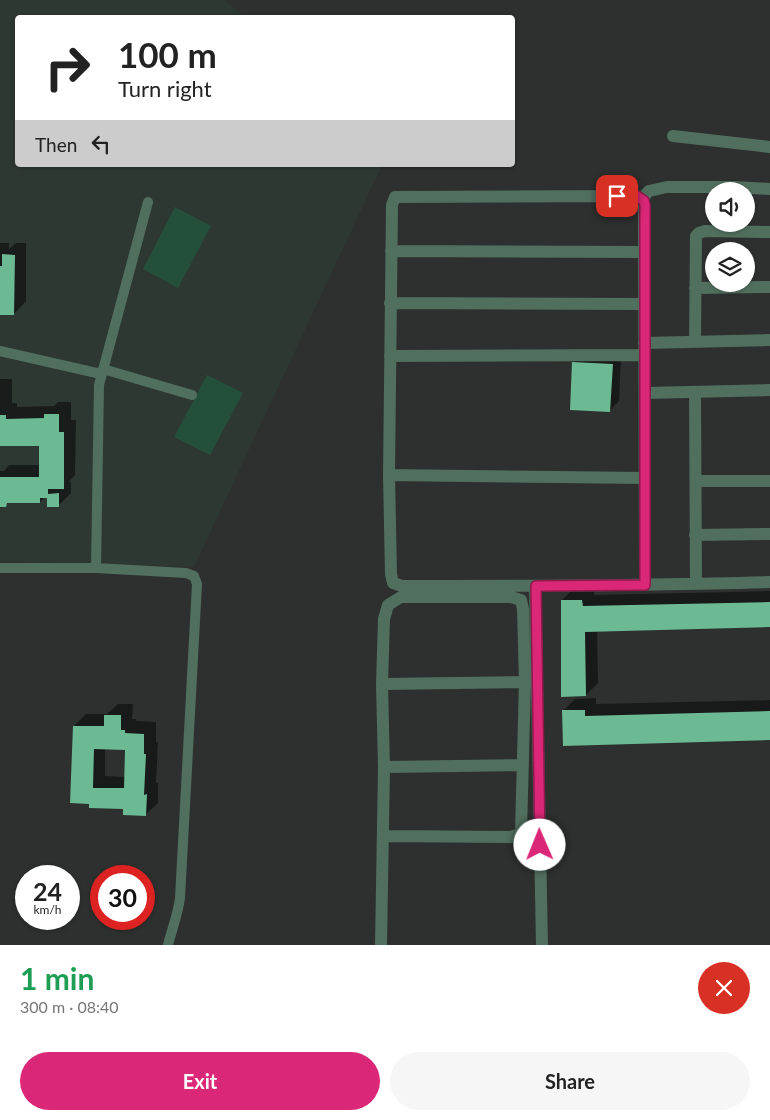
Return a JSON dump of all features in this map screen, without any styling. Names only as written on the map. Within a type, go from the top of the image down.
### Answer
[{"type":"street","points":[[673,136],[770,147]]},
{"type":"street","points":[[642,198],[649,191],[667,187],[770,189]]},
{"type":"street","points":[[645,585],[645,206],[642,198],[637,196],[395,198],[392,205],[391,251],[389,475],[391,574],[394,583],[402,586],[536,586],[645,585],[770,582]]},
{"type":"street","points":[[695,342],[696,236],[704,231],[770,232]]},
{"type":"street","points":[[391,251],[644,252]]},
{"type":"street","points":[[695,288],[770,287]]},
{"type":"street","points":[[390,303],[644,304]]},
{"type":"street","points":[[390,356],[644,349],[695,342],[770,340]]},
{"type":"street","points":[[645,393],[770,390]]},
{"type":"street","points":[[695,392],[696,584]]},
{"type":"street","points":[[389,475],[645,478]]},
{"type":"street","points":[[696,481],[770,481]]},
{"type":"street","points":[[696,535],[770,534]]},
{"type":"street","points":[[536,586],[542,945]]},
{"type":"street","points":[[382,945],[383,836],[384,767],[382,684],[386,611],[388,605],[401,597],[511,597],[521,600],[523,609],[525,682],[521,832],[517,835],[383,836]]},
{"type":"street","points":[[382,684],[525,682]]},
{"type":"street","points":[[384,767],[523,765]]},
{"type":"lane","points":[[96,568],[99,386],[148,202]]},
{"type":"lane","points":[[0,352],[102,371],[192,395]]},
{"type":"lane","points":[[0,568],[96,568],[186,573],[194,576],[197,584],[180,898],[178,913],[168,945]]},
{"type":"shaded area","points":[[0,0],[224,0],[243,15],[15,15],[15,167],[381,167],[194,567],[0,561]]},
{"type":"green space","points":[[175,207],[211,226],[178,288],[143,269]]},
{"type":"green space","points":[[207,375],[243,393],[210,455],[174,437]]},
{"type":"building","points":[[2,254],[15,255],[14,315],[0,315],[0,266],[2,266]]},
{"type":"building","points":[[572,362],[613,364],[610,412],[570,410]]},
{"type":"building","points":[[44,414],[59,414],[59,432],[64,432],[64,489],[48,489],[48,494],[59,493],[59,507],[47,507],[47,498],[40,498],[40,503],[7,503],[6,507],[0,507],[0,477],[39,477],[39,446],[0,446],[0,415],[6,415],[6,419],[44,418]]},
{"type":"building","points":[[561,600],[582,600],[583,606],[770,602],[770,627],[585,632],[586,696],[561,697]]},
{"type":"building","points":[[562,710],[585,710],[585,716],[770,711],[770,740],[563,746]]},
{"type":"building","points":[[104,715],[121,715],[121,730],[125,730],[125,733],[144,734],[144,754],[146,754],[144,795],[147,794],[146,816],[123,815],[123,809],[89,808],[89,804],[70,803],[73,726],[104,726]],"holes":[[[94,749],[125,750],[124,788],[93,788]]]},
{"type":"route","points":[[540,845],[536,586],[645,585],[645,206],[642,198],[637,196],[617,196]]}]
